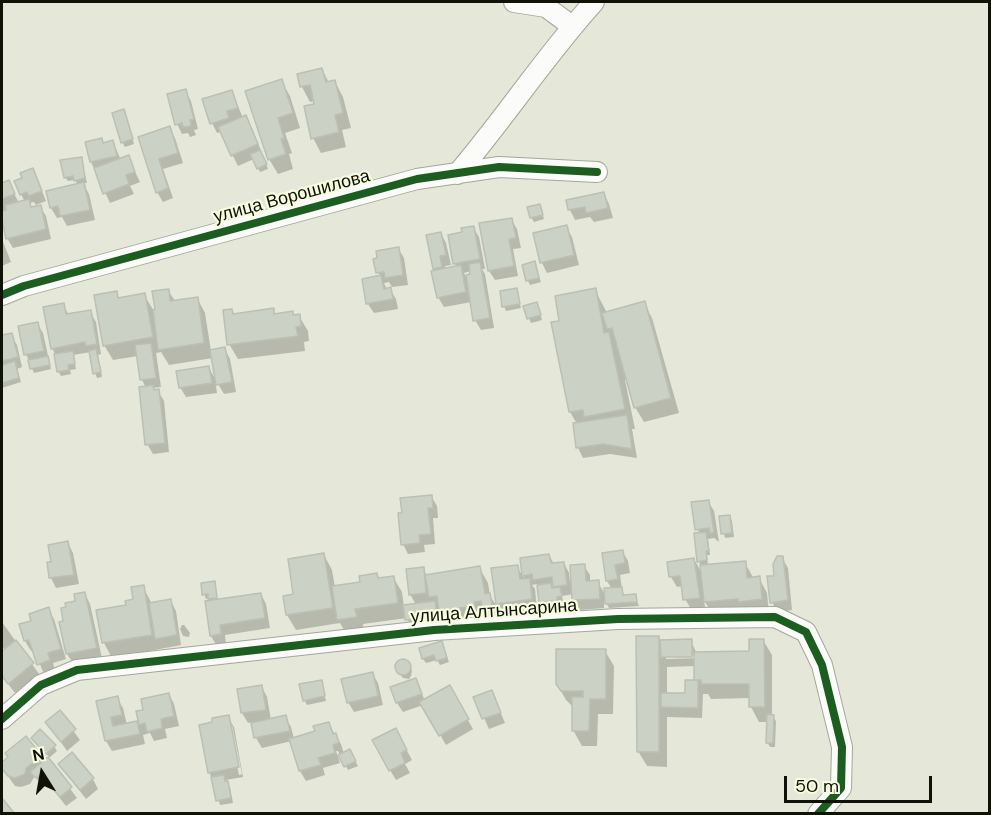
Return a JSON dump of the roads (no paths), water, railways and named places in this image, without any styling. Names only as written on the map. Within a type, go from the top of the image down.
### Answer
[{"type":"street","points":[[514,2],[546,7],[572,26]]},
{"type":"street","points":[[457,174],[492,133],[572,26],[594,2]]},
{"type":"street","name":"улица Ворошилова","points":[[2,295],[24,286],[417,179],[499,167],[597,172]]},
{"type":"street","name":"улица Алтынсарина","points":[[2,719],[41,685],[77,670],[434,630],[618,619],[775,617],[806,632],[822,665],[842,747],[841,788],[818,813]]}]
